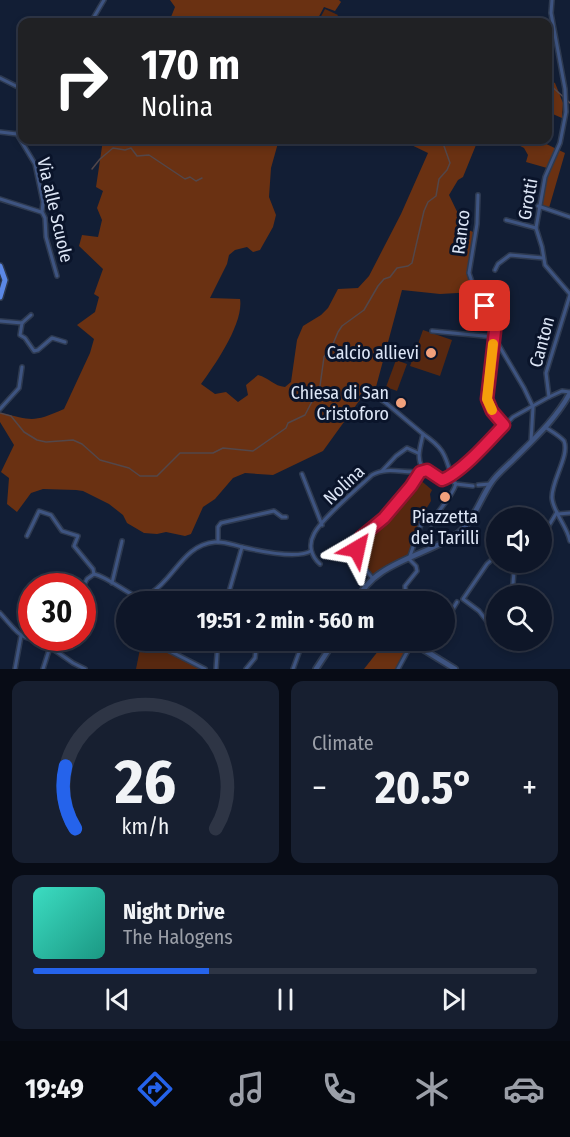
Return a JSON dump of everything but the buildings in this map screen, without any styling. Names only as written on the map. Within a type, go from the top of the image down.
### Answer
[{"type":"main road","points":[[0,266],[5,280],[0,297]]},
{"type":"street","points":[[93,18],[104,0]]},
{"type":"street","name":"Grotti","points":[[552,0],[552,18]]},
{"type":"street","name":"Grotti","points":[[552,19],[566,99],[562,135],[548,166],[538,206],[536,228],[542,247],[544,265],[570,295]]},
{"type":"street","points":[[0,78],[18,87]]},
{"type":"street","points":[[0,132],[17,134]]},
{"type":"street","name":"Via alle Scuole","points":[[23,144],[35,164],[43,202],[42,212],[45,218],[46,237],[57,276]]},
{"type":"street","name":"Ranco","points":[[478,195],[478,215],[470,273],[478,300],[492,317],[494,337]]},
{"type":"street","points":[[0,199],[42,212]]},
{"type":"street","points":[[538,206],[570,217]]},
{"type":"street","points":[[506,220],[536,228]]},
{"type":"street","points":[[495,270],[498,264],[510,255],[543,258]]},
{"type":"street","name":"Canton","points":[[549,396],[546,381],[548,367],[570,295]]},
{"type":"street","points":[[31,315],[22,323],[20,335],[26,338],[34,351],[52,338],[65,342]]},
{"type":"street","points":[[0,321],[22,323]]},
{"type":"street","points":[[432,331],[494,337]]},
{"type":"street","points":[[494,337],[533,407],[531,441]]},
{"type":"street","points":[[494,337],[487,399],[492,411],[504,425]]},
{"type":"street","points":[[0,409],[18,391],[22,380],[22,367]]},
{"type":"street","points":[[362,591],[373,579],[461,531],[473,516],[490,484],[558,413],[570,393],[562,391],[549,396],[513,417],[477,454],[450,476]]},
{"type":"street","points":[[370,392],[439,446],[446,456],[450,476],[456,484],[473,486]]},
{"type":"street","points":[[545,427],[563,440],[567,450],[552,497],[570,541]]},
{"type":"street","points":[[373,579],[360,560],[358,542],[398,502],[420,472],[422,467],[419,463],[419,453],[423,434]]},
{"type":"street","points":[[382,471],[407,448],[419,453]]},
{"type":"street","name":"Nolina","points":[[311,550],[315,532],[372,475],[382,471],[420,472],[427,470],[442,480],[450,476]]},
{"type":"street","points":[[302,474],[322,525]]},
{"type":"street","points":[[431,524],[439,509],[452,494],[456,484]]},
{"type":"street","points":[[478,485],[490,484]]},
{"type":"street","points":[[27,536],[39,511],[51,515],[62,531],[78,536],[75,546],[94,573]]},
{"type":"street","points":[[218,542],[218,527],[221,523],[274,511],[286,517]]},
{"type":"street","points":[[557,513],[570,513]]},
{"type":"street","points":[[552,521],[557,513]]},
{"type":"street","points":[[409,558],[422,521]]},
{"type":"street","points":[[112,583],[122,541]]},
{"type":"street","points":[[96,574],[137,597],[151,593],[189,552],[199,546],[218,542],[283,554],[307,553],[311,550],[312,555],[320,564]]},
{"type":"street","points":[[229,591],[242,547]]},
{"type":"street","points":[[405,591],[405,586],[417,571],[409,558]]},
{"type":"street","points":[[486,565],[463,599],[479,611],[486,620]]},
{"type":"street","points":[[455,606],[458,602]]},
{"type":"street","points":[[0,613],[18,633]]},
{"type":"street","points":[[15,669],[18,651]]},
{"type":"street","points":[[43,669],[48,651]]},
{"type":"street","points":[[57,651],[85,669]]},
{"type":"street","points":[[170,651],[205,669]]},
{"type":"street","points":[[216,669],[217,651]]},
{"type":"street","points":[[246,669],[255,658],[256,651]]},
{"type":"street","points":[[293,669],[300,651]]},
{"type":"street","points":[[316,669],[328,651]]},
{"type":"street","points":[[398,669],[406,651]]},
{"type":"street","points":[[425,651],[455,669]]},
{"type":"shaded area","points":[[170,0],[339,0],[341,2],[335,11],[324,7],[318,18],[171,18],[175,7]]},
{"type":"shaded area","points":[[325,9],[338,15],[336,18],[320,18]]},
{"type":"shaded area","points":[[552,82],[555,83],[563,103],[562,118],[552,114]]},
{"type":"shaded area","points":[[102,144],[278,144],[271,168],[269,197],[276,215],[273,227],[260,250],[253,252],[247,247],[235,250],[229,255],[227,264],[210,298],[240,299],[240,309],[238,320],[227,343],[201,384],[215,394],[226,392],[238,402],[248,395],[246,385],[258,375],[285,387],[291,382],[297,340],[303,326],[328,308],[338,289],[358,288],[369,276],[401,214],[428,153],[409,144],[476,144],[463,177],[458,180],[449,195],[465,228],[475,233],[469,273],[475,292],[440,294],[402,290],[376,387],[377,395],[367,390],[323,451],[273,475],[245,473],[233,478],[215,499],[203,507],[191,534],[185,536],[166,532],[144,533],[127,523],[123,515],[109,504],[83,491],[76,490],[43,489],[31,493],[17,512],[7,504],[9,478],[1,472],[14,445],[0,422],[0,413],[32,419],[45,417],[64,409],[90,353],[94,339],[77,325],[95,312],[99,297],[94,294],[103,269],[79,246],[82,235],[98,237],[102,220],[97,208],[103,191],[96,187]]},
{"type":"shaded area","points":[[516,144],[546,144],[565,153],[549,208],[538,206],[547,168],[526,162],[528,155],[524,148]]},
{"type":"shaded area","name":"Calcio allievi","points":[[423,330],[452,340],[440,376],[410,366]]},
{"type":"shaded area","points":[[396,360],[407,364],[397,391],[386,387]]},
{"type":"shaded area","points":[[418,478],[432,490],[431,501],[421,517],[410,557],[373,579],[360,557],[358,542],[384,518]]},
{"type":"shaded area","points":[[140,651],[170,651],[205,669],[136,669]]},
{"type":"shaded area","points":[[378,651],[408,651],[398,669],[364,669]]},
{"type":"waterway","points":[[552,87],[570,103]]},
{"type":"waterway","points":[[0,413],[11,416],[24,432],[37,440],[46,442],[73,440],[82,444],[100,460],[129,468],[140,476],[157,476],[180,453],[213,453],[223,448],[253,451],[286,428],[288,423],[305,415],[320,386],[324,357],[342,326],[364,310],[384,279],[390,277],[397,268],[412,263],[424,211],[428,202],[436,196],[439,179],[450,163],[445,144]]},
{"type":"waterway","points":[[92,169],[113,148],[125,150],[131,148],[137,156],[149,155],[185,179],[190,177],[196,181],[202,178]]},
{"type":"slow traffic","points":[[492,410],[487,399],[493,344]]},
{"type":"place","name":"Calcio allievi","points":[[431,353]]},
{"type":"place","name":"Chiesa di San Cristoforo","points":[[401,403]]},
{"type":"place","name":"Piazzetta dei Tarilli","points":[[445,497]]},
{"type":"route","points":[[357,549],[361,537],[384,518],[418,478],[420,472],[427,470],[442,480],[449,478],[477,454],[504,425],[492,411],[487,399],[495,331],[492,317],[485,306]]}]
